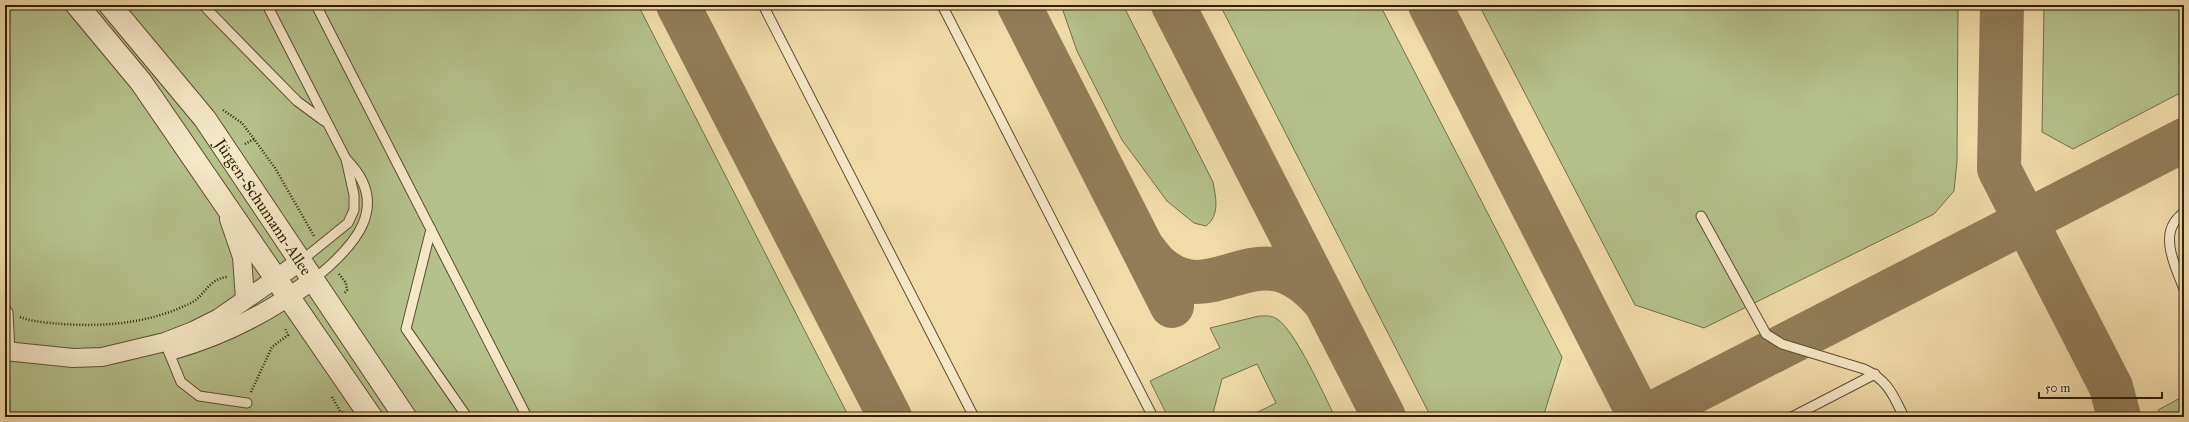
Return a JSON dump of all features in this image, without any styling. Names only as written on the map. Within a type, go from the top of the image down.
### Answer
[{"type":"street","name":"Jürgen-Schumann-Allee","points":[[77,5],[141,82],[277,279],[281,303],[371,417]]},
{"type":"street","name":"Jürgen-Schumann-Allee","points":[[110,5],[205,119],[405,417]]},
{"type":"street","name":"Jürgen-Schumann-Allee","points":[[222,201],[242,257],[245,299]]},
{"type":"street","points":[[167,346],[219,318],[301,261]]},
{"type":"street","points":[[8,352],[72,358],[102,357],[201,342],[281,303],[314,280]]},
{"type":"lane","points":[[203,5],[297,101],[327,123]]},
{"type":"lane","points":[[267,5],[346,159],[354,195],[354,210],[348,223],[301,261]]},
{"type":"lane","points":[[316,5],[527,417]]},
{"type":"lane","points":[[763,5],[974,417]]},
{"type":"lane","points":[[942,5],[1153,417]]},
{"type":"lane","points":[[314,280],[333,264],[350,245],[363,226],[367,210],[367,191],[359,172],[346,159]]},
{"type":"lane","points":[[2184,212],[2173,224],[2169,244],[2173,263],[2184,288]]},
{"type":"lane","points":[[1701,216],[1766,334],[1782,344],[1864,369],[1875,374],[1888,385],[1904,417]]},
{"type":"lane","points":[[431,229],[406,329],[467,417]]},
{"type":"lane","points":[[8,312],[8,352]]},
{"type":"lane","points":[[167,346],[181,382],[199,396],[247,403]]},
{"type":"lane","points":[[1792,417],[1875,374]]},
{"type":"path","points":[[245,144],[254,139]]},
{"type":"path","points":[[8,312],[22,318],[72,325],[111,325],[138,322],[168,313],[193,302],[208,285],[228,276]]},
{"type":"path","points":[[247,403],[264,360],[272,347],[288,335],[284,323],[281,303]]},
{"type":"green space","points":[[5,5],[638,5],[849,417],[5,417]]},
{"type":"green space","points":[[1061,5],[1123,5],[1213,182],[1216,206],[1213,217],[1206,226],[1194,223],[1167,201],[1122,140],[1077,51]]},
{"type":"green space","points":[[1220,5],[1380,5],[1562,357],[1543,417],[1431,417]]},
{"type":"green space","points":[[1479,5],[1958,5],[1957,161],[1954,191],[1934,214],[1704,328],[1635,305]]},
{"type":"green space","points":[[2044,5],[2184,5],[2184,91],[2073,149],[2042,132]]},
{"type":"green space","points":[[1259,316],[1271,316],[1284,325],[1309,364],[1335,417],[1248,417],[1276,403],[1257,364],[1222,379],[1212,417],[1168,417],[1150,381],[1220,348],[1210,328]]},
{"type":"green space","points":[[2184,396],[2184,417],[2161,417],[2158,410]]},
{"type":"taxiway","points":[[678,5],[890,417]]},
{"type":"taxiway","points":[[1019,5],[1172,306]]},
{"type":"taxiway","points":[[1173,5],[1384,417]]},
{"type":"taxiway","points":[[1430,5],[1640,417]]},
{"type":"taxiway","points":[[2002,5],[1999,169],[2111,387],[2119,417]]},
{"type":"taxiway","points":[[1645,417],[2184,140]]},
{"type":"taxiway","points":[[1145,251],[1159,267],[1180,279],[1199,282],[1218,279],[1257,269],[1277,270],[1299,278],[1322,299]]}]
